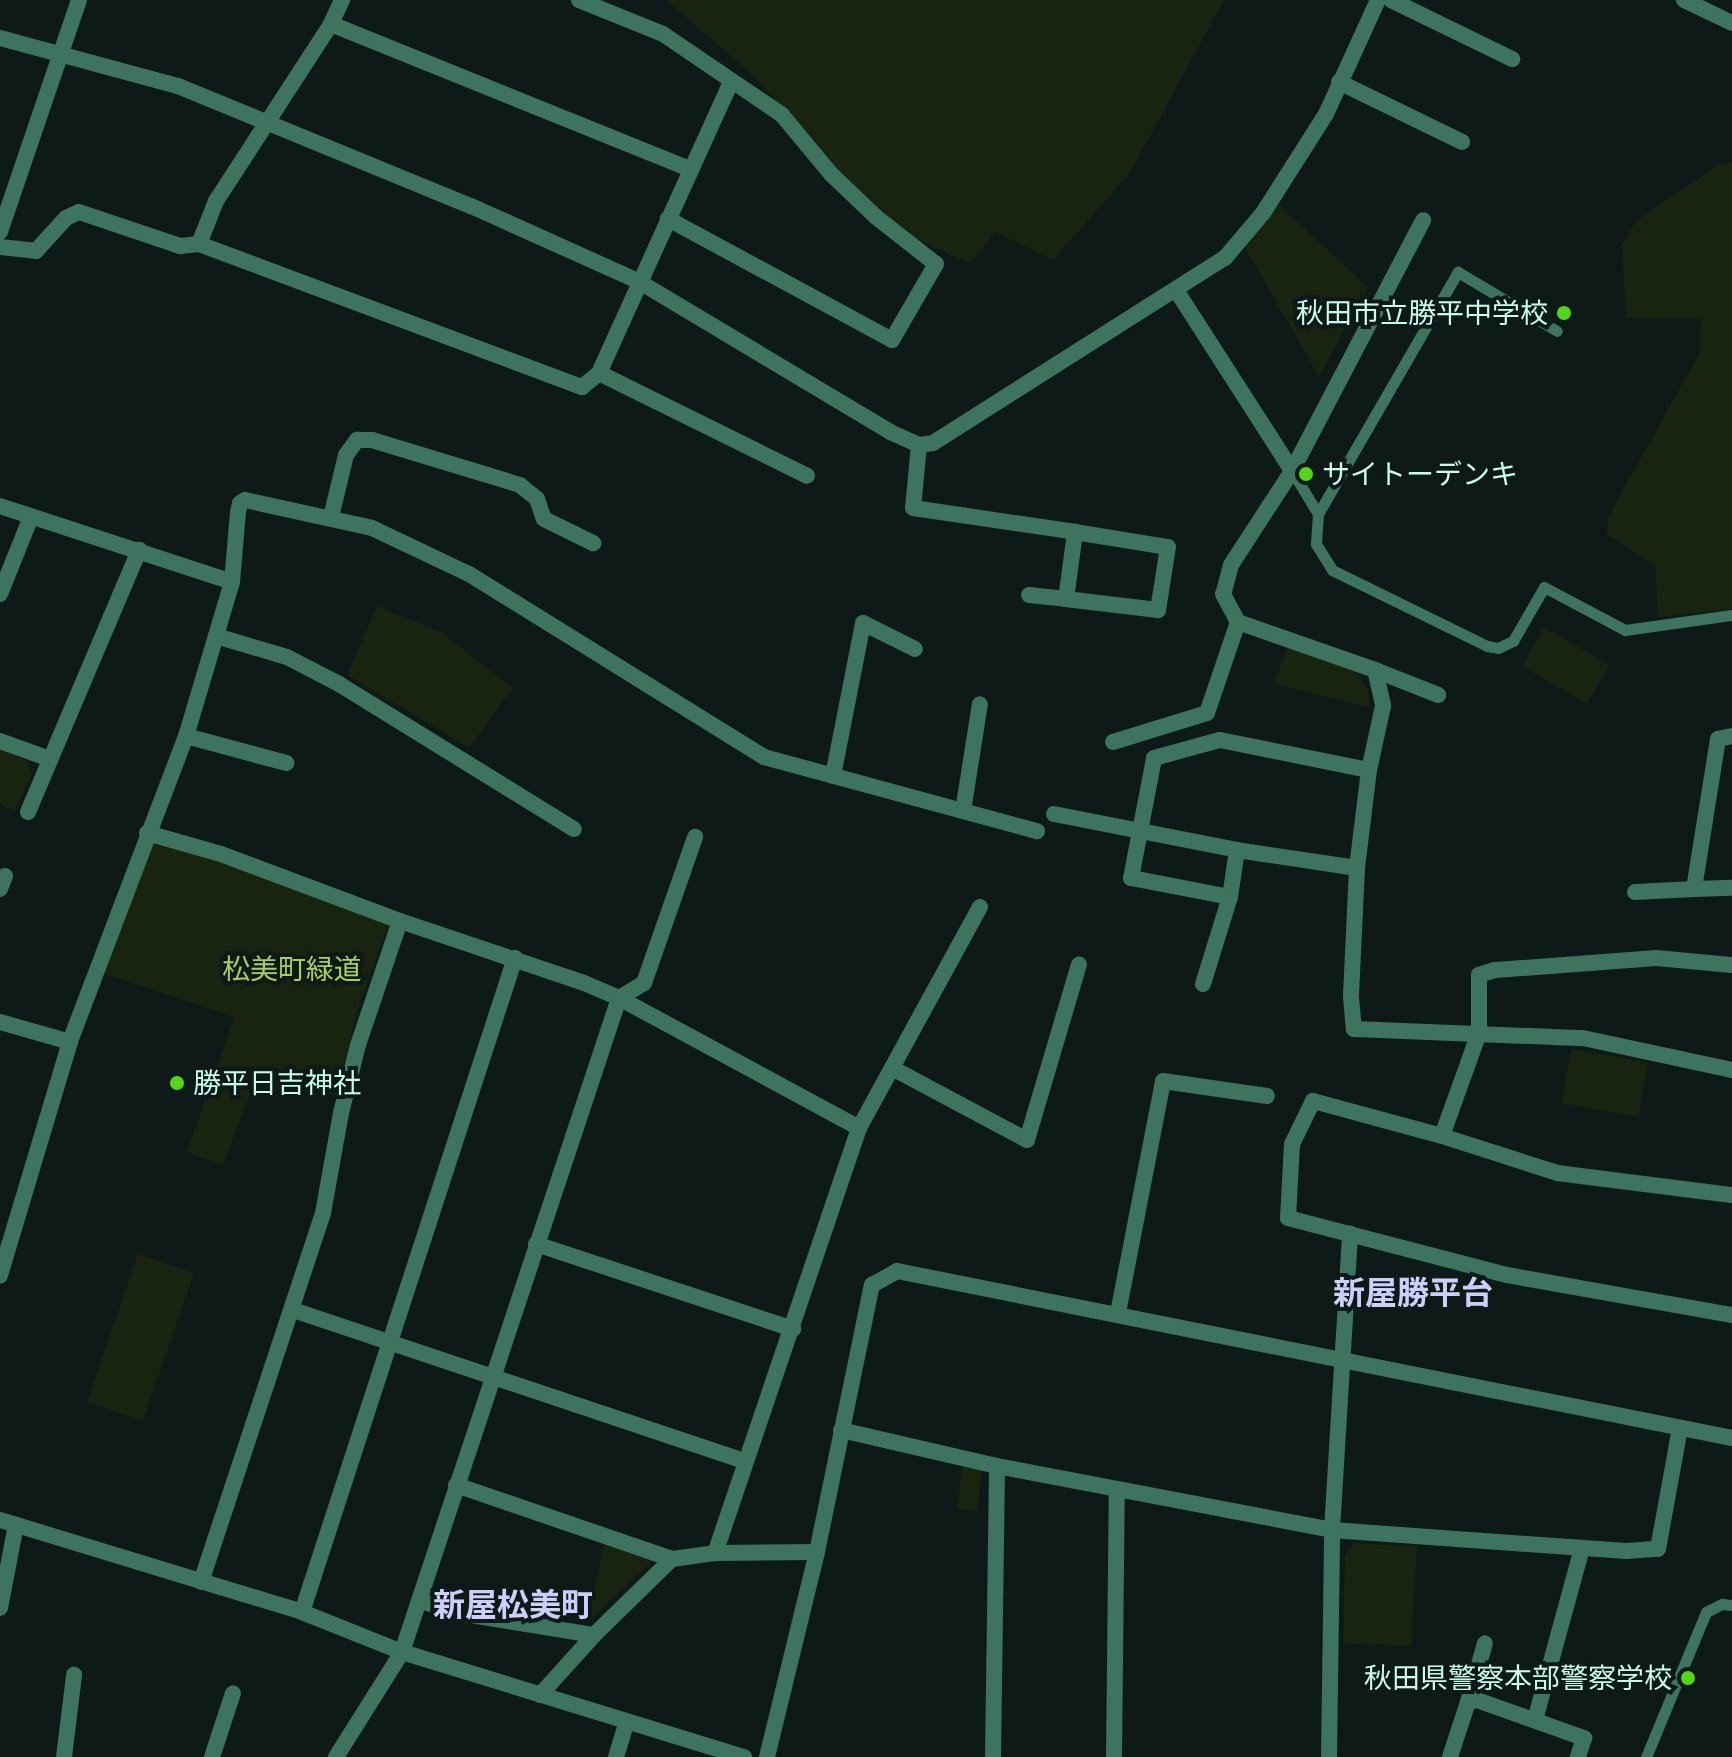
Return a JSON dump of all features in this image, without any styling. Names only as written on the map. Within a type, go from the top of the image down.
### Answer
[{"type":"street","points":[[0,232],[58,54],[79,0]]},
{"type":"street","points":[[199,244],[216,201],[331,24],[342,0]]},
{"type":"street","points":[[579,0],[663,34],[782,115],[831,174],[876,217],[936,264],[892,340],[668,219]]},
{"type":"street","points":[[0,38],[178,86],[268,121],[638,281],[890,432],[919,445],[933,443],[1225,258],[1263,213],[1326,114],[1378,0]]},
{"type":"street","points":[[1391,0],[1512,59]]},
{"type":"street","points":[[1684,0],[1732,23]]},
{"type":"street","points":[[331,24],[689,169]]},
{"type":"street","points":[[0,247],[36,251],[66,218],[79,212],[180,246],[199,244],[582,387],[599,373],[638,281],[731,82]]},
{"type":"street","points":[[1339,82],[1462,142]]},
{"type":"street","points":[[1423,220],[1292,471],[1231,565],[1223,594],[1238,622],[1438,695]]},
{"type":"street","points":[[1176,290],[1292,471]]},
{"type":"street","points":[[599,373],[807,476]]},
{"type":"street","points":[[331,517],[346,455],[357,440],[372,440],[520,485],[537,499],[544,519],[593,543]]},
{"type":"street","points":[[919,445],[913,508],[1168,547],[1158,610],[1029,595]]},
{"type":"street","points":[[0,1276],[70,1042],[186,736],[232,582],[240,503],[245,500],[372,528],[469,574],[764,757],[1037,831]]},
{"type":"street","points":[[0,506],[232,582]]},
{"type":"street","points":[[0,594],[31,517]]},
{"type":"street","points":[[1066,599],[1075,532]]},
{"type":"street","points":[[28,812],[139,550]]},
{"type":"street","points":[[1113,742],[1207,713],[1238,622]]},
{"type":"street","points":[[833,776],[863,623],[915,649]]},
{"type":"street","points":[[216,636],[287,657],[339,684],[574,829]]},
{"type":"street","points":[[1375,670],[1383,706],[1369,770],[1357,868],[1351,997],[1354,1029],[1583,1038],[1732,1070]]},
{"type":"street","points":[[963,811],[980,704]]},
{"type":"street","points":[[186,736],[286,763]]},
{"type":"street","points":[[1694,889],[1718,739],[1732,736]]},
{"type":"street","points":[[1230,897],[1131,878],[1154,758],[1188,746],[1220,740],[1369,770]]},
{"type":"street","points":[[0,741],[50,759]]},
{"type":"street","points":[[1054,814],[1237,850],[1357,868]]},
{"type":"street","points":[[147,833],[221,854],[619,998],[859,1128]]},
{"type":"street","points":[[336,1757],[402,1652],[619,998],[644,983],[695,837]]},
{"type":"street","points":[[1203,984],[1230,897],[1237,850]]},
{"type":"street","points":[[1635,892],[1732,888]]},
{"type":"street","points":[[715,1553],[859,1128],[980,907]]},
{"type":"street","points":[[201,1582],[323,1213],[341,1113],[358,1045],[400,921]]},
{"type":"street","points":[[302,1612],[515,958]]},
{"type":"street","points":[[1442,1136],[1479,1033],[1479,975],[1495,970],[1656,958],[1732,965]]},
{"type":"street","points":[[892,1068],[1027,1140],[1079,965]]},
{"type":"street","points":[[0,1022],[70,1042]]},
{"type":"street","points":[[1118,1313],[1163,1081],[1267,1096]]},
{"type":"street","points":[[1732,1195],[1557,1173],[1442,1136],[1313,1101],[1292,1144],[1288,1218],[1507,1275],[1732,1315]]},
{"type":"street","points":[[1329,1757],[1332,1530],[1350,1234]]},
{"type":"street","points":[[536,1244],[793,1329]]},
{"type":"street","points":[[767,1757],[817,1552],[872,1285],[897,1271],[1732,1438]]},
{"type":"street","points":[[293,1310],[745,1461]]},
{"type":"street","points":[[841,1430],[997,1466],[1332,1530],[1582,1548],[1658,1549],[1680,1428]]},
{"type":"street","points":[[993,1757],[997,1466]]},
{"type":"street","points":[[456,1485],[672,1559],[715,1553],[817,1552]]},
{"type":"street","points":[[1114,1757],[1117,1490]]},
{"type":"street","points":[[0,1608],[8,1522],[302,1612],[402,1652],[744,1757]]},
{"type":"street","points":[[1535,1720],[1582,1548]]},
{"type":"street","points":[[540,1695],[594,1635],[672,1559]]},
{"type":"street","points":[[421,1601],[458,1613],[594,1635]]},
{"type":"street","points":[[1450,1757],[1485,1643]]},
{"type":"street","points":[[64,1757],[74,1675]]},
{"type":"street","points":[[212,1757],[233,1693]]},
{"type":"street","points":[[1468,1702],[1477,1700],[1584,1738],[1578,1757]]},
{"type":"street","points":[[616,1757],[627,1722]]},
{"type":"lane","points":[[1557,331],[1458,272],[1318,514],[1316,544],[1332,570],[1487,646],[1498,648],[1513,641],[1544,587],[1625,630],[1732,615]]},
{"type":"lane","points":[[1292,471],[1318,514]]},
{"type":"lane","points":[[1646,1757],[1706,1612],[1722,1604],[1732,1605]]},
{"type":"green space","points":[[666,0],[1224,0],[1130,173],[1053,260],[995,232],[970,264],[911,236],[842,178],[754,76]]},
{"type":"green space","points":[[1732,162],[1732,609],[1658,617],[1655,565],[1607,535],[1608,517],[1700,352],[1701,319],[1626,318],[1622,244],[1636,221],[1716,166]]},
{"type":"green space","points":[[1279,205],[1368,287],[1319,377],[1244,246]]},
{"type":"green space","points":[[377,606],[441,632],[513,688],[469,748],[347,675]]},
{"type":"green space","points":[[1544,627],[1610,665],[1587,704],[1522,666]]},
{"type":"green space","points":[[1287,647],[1352,665],[1368,689],[1370,708],[1274,684]]},
{"type":"green space","points":[[0,748],[26,760],[32,774],[15,811],[0,804]]},
{"type":"green space","name":"松美町緑道","points":[[150,840],[222,861],[389,924],[360,1003],[335,1096],[260,1068],[223,1165],[187,1152],[234,1017],[101,973]]},
{"type":"green space","points":[[1571,1049],[1648,1063],[1638,1117],[1561,1103]]},
{"type":"green space","points":[[138,1254],[194,1273],[143,1421],[87,1402]]},
{"type":"green space","points":[[962,1465],[982,1467],[977,1511],[957,1509]]},
{"type":"green space","points":[[1353,1543],[1417,1546],[1411,1646],[1343,1643],[1345,1556]]},
{"type":"green space","points":[[604,1545],[654,1560],[586,1623]]},
{"type":"place","name":"秋田市立勝平中学校","points":[[1564,313]]},
{"type":"place","name":"サイトーデンキ","points":[[1306,474]]},
{"type":"place","name":"勝平日吉神社","points":[[177,1083]]},
{"type":"place","name":"秋田県警察本部警察学校","points":[[1688,1678]]},
{"type":"district","name":"新屋勝平台","points":[[1413,1293]]},
{"type":"district","name":"新屋松美町","points":[[513,1605]]}]
